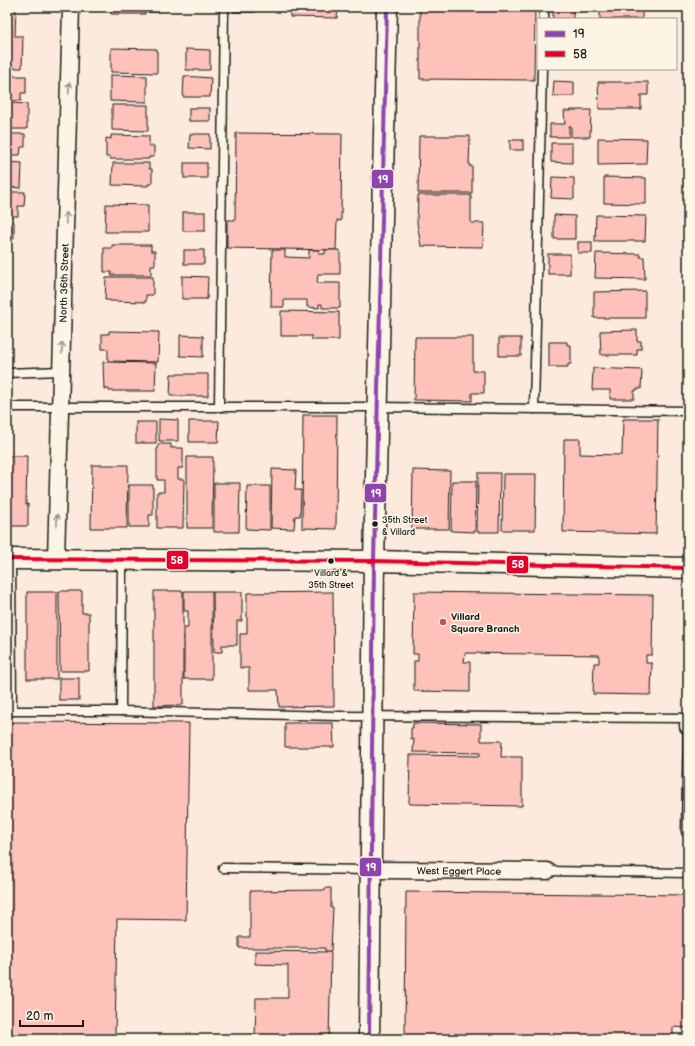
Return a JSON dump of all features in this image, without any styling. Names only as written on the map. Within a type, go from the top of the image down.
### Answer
[{"type":"street","name":"North 36th Street","points":[[56,559],[71,7]]},
{"type":"street","points":[[369,1039],[374,562],[387,7]]},
{"type":"street","points":[[9,559],[374,562],[688,568]]},
{"type":"street","name":"West Eggert Place","points":[[370,870],[547,871]]},
{"type":"lane","points":[[220,407],[224,7]]},
{"type":"lane","points":[[544,7],[544,18]]},
{"type":"lane","points":[[534,410],[542,70]]},
{"type":"lane","points":[[7,373],[61,372]]},
{"type":"lane","points":[[7,407],[378,407],[688,412]]},
{"type":"lane","points":[[9,559],[9,711],[121,711],[372,716],[688,718]]},
{"type":"lane","points":[[121,711],[122,559]]},
{"type":"lane","points":[[686,832],[688,726]]},
{"type":"lane","points":[[223,868],[370,870]]},
{"type":"lane","points":[[547,871],[688,873]]},
{"type":"building","points":[[7,7],[16,7],[15,36],[23,36],[22,68],[7,68]]},
{"type":"building","points":[[111,7],[159,7],[158,12],[145,12],[145,14],[111,14]]},
{"type":"building","points":[[234,7],[255,7],[255,12],[234,12]]},
{"type":"building","points":[[290,7],[338,7],[337,18],[290,17]]},
{"type":"building","points":[[420,7],[535,7],[534,80],[420,79]]},
{"type":"building","points":[[553,7],[573,7],[573,18],[553,18]]},
{"type":"building","points":[[600,7],[649,7],[649,11],[642,11],[642,18],[600,18]]},
{"type":"building","points":[[111,48],[157,49],[157,73],[111,72]]},
{"type":"building","points":[[186,49],[210,50],[210,70],[186,70]]},
{"type":"building","points":[[110,75],[147,76],[147,102],[110,101]]},
{"type":"building","points":[[7,76],[26,76],[26,93],[21,93],[21,101],[7,100]]},
{"type":"building","points":[[184,76],[211,78],[210,97],[183,97]]},
{"type":"building","points":[[554,81],[574,82],[574,96],[553,96]]},
{"type":"building","points":[[598,82],[648,82],[648,95],[641,95],[641,109],[599,109]]},
{"type":"building","points":[[7,103],[27,104],[27,129],[7,129]]},
{"type":"building","points":[[112,105],[148,105],[148,131],[112,130]]},
{"type":"building","points":[[189,108],[210,108],[210,121],[189,121]]},
{"type":"building","points":[[591,110],[590,137],[571,137],[571,126],[569,126],[569,137],[550,137],[550,124],[565,124],[564,111]]},
{"type":"building","points":[[236,133],[342,134],[341,221],[337,220],[336,250],[227,248],[227,220],[235,220]]},
{"type":"building","points":[[7,134],[25,134],[25,147],[21,147],[20,155],[7,155]]},
{"type":"building","points":[[190,134],[210,134],[210,149],[189,148]]},
{"type":"building","points":[[111,135],[149,136],[149,146],[154,146],[154,157],[149,157],[149,159],[110,159],[110,157],[106,157],[106,138],[111,139]]},
{"type":"building","points":[[419,136],[470,136],[469,166],[472,166],[472,193],[418,193]]},
{"type":"building","points":[[598,138],[647,139],[646,164],[598,165]]},
{"type":"building","points":[[510,140],[523,140],[523,150],[510,150]]},
{"type":"building","points":[[551,143],[572,143],[572,163],[551,162]]},
{"type":"building","points":[[7,162],[22,163],[21,188],[7,187]]},
{"type":"building","points":[[113,163],[149,163],[149,169],[152,169],[152,184],[148,184],[148,186],[112,185]]},
{"type":"building","points":[[184,163],[207,163],[207,178],[184,178]]},
{"type":"building","points":[[552,177],[574,178],[574,199],[551,198]]},
{"type":"building","points":[[604,177],[646,178],[646,204],[604,203]]},
{"type":"building","points":[[7,192],[25,192],[24,206],[18,206],[18,216],[7,216]]},
{"type":"building","points":[[418,195],[471,195],[471,223],[484,223],[483,247],[421,246],[417,223]]},
{"type":"building","points":[[106,204],[148,205],[148,232],[105,232]]},
{"type":"building","points":[[183,212],[205,212],[205,231],[183,231]]},
{"type":"building","points":[[554,215],[575,216],[575,239],[554,239]]},
{"type":"building","points":[[596,215],[646,216],[645,241],[595,241]]},
{"type":"building","points":[[7,222],[14,222],[14,238],[7,238]]},
{"type":"building","points":[[578,242],[592,242],[592,253],[578,253]]},
{"type":"building","points":[[112,245],[151,245],[151,251],[155,251],[155,265],[151,265],[151,275],[111,275],[112,272],[104,272],[104,248],[112,248]]},
{"type":"building","points":[[184,250],[204,250],[204,264],[184,264]]},
{"type":"building","points":[[272,250],[285,250],[285,257],[309,258],[309,250],[319,250],[319,254],[325,254],[325,250],[340,250],[340,274],[318,274],[317,283],[340,283],[340,308],[322,308],[322,304],[319,304],[319,308],[307,307],[307,300],[284,300],[284,307],[271,307]]},
{"type":"building","points":[[596,253],[640,254],[640,257],[644,257],[645,279],[595,278]]},
{"type":"building","points":[[548,254],[570,254],[570,274],[548,274]]},
{"type":"building","points":[[182,276],[208,277],[207,299],[182,299]]},
{"type":"building","points":[[153,277],[153,295],[146,295],[146,302],[105,300],[106,278]]},
{"type":"building","points":[[7,286],[10,286],[10,317],[7,317]]},
{"type":"building","points":[[645,291],[645,318],[594,318],[594,292]]},
{"type":"building","points":[[281,311],[339,312],[339,340],[312,340],[312,336],[281,336]]},
{"type":"building","points":[[637,330],[637,341],[641,341],[641,349],[637,349],[637,355],[601,355],[600,331]]},
{"type":"building","points":[[109,331],[159,332],[158,362],[108,361],[108,349],[102,349],[102,334],[109,334]]},
{"type":"building","points":[[180,335],[203,336],[203,357],[180,356]]},
{"type":"building","points":[[415,337],[473,337],[473,371],[484,371],[484,393],[472,393],[472,401],[414,400]]},
{"type":"building","points":[[499,338],[521,338],[521,356],[499,356]]},
{"type":"building","points":[[549,342],[567,342],[567,345],[571,345],[571,364],[568,364],[568,367],[549,367]]},
{"type":"building","points":[[103,362],[156,363],[155,391],[109,391],[109,389],[104,389]]},
{"type":"building","points":[[593,368],[642,370],[641,389],[636,389],[636,391],[634,391],[634,399],[610,399],[610,390],[592,390]]},
{"type":"building","points":[[171,374],[208,374],[208,396],[170,396]]},
{"type":"building","points":[[303,415],[337,415],[336,529],[302,528]]},
{"type":"building","points":[[159,419],[178,420],[178,441],[159,441]]},
{"type":"building","points":[[623,419],[658,419],[656,534],[563,532],[564,439],[580,439],[580,454],[622,455]]},
{"type":"building","points":[[189,421],[219,421],[218,442],[189,442]]},
{"type":"building","points":[[136,422],[156,422],[156,443],[136,443]]},
{"type":"building","points":[[158,444],[171,444],[171,448],[183,448],[183,468],[178,468],[178,479],[184,479],[183,528],[157,528],[157,492],[164,492],[164,480],[157,480]]},
{"type":"building","points":[[7,456],[27,456],[26,504],[28,504],[28,526],[7,526]]},
{"type":"building","points":[[187,457],[213,457],[212,528],[187,528]]},
{"type":"building","points":[[92,465],[128,465],[127,528],[91,528]]},
{"type":"building","points":[[272,469],[296,470],[295,490],[301,490],[300,516],[295,516],[294,529],[271,528]]},
{"type":"building","points":[[413,470],[450,471],[449,529],[412,529]]},
{"type":"building","points":[[478,473],[500,473],[499,532],[477,532]]},
{"type":"building","points":[[503,474],[536,474],[535,530],[502,530]]},
{"type":"building","points":[[452,481],[476,481],[475,532],[451,531]]},
{"type":"building","points":[[214,483],[240,483],[239,532],[214,532]]},
{"type":"building","points":[[129,485],[153,485],[153,515],[149,515],[149,527],[129,527]]},
{"type":"building","points":[[247,486],[270,486],[270,530],[246,529]]},
{"type":"building","points":[[59,591],[82,591],[82,613],[89,613],[89,671],[60,671]]},
{"type":"building","points":[[154,591],[183,591],[183,705],[154,706]]},
{"type":"building","points":[[184,591],[212,591],[212,679],[184,679],[184,628],[188,628],[188,611],[184,611]]},
{"type":"building","points":[[27,592],[57,592],[57,679],[27,679]]},
{"type":"building","points":[[213,592],[242,592],[242,621],[237,621],[237,645],[222,645],[222,652],[214,652]]},
{"type":"building","points":[[333,592],[334,706],[279,707],[278,690],[249,690],[249,668],[240,668],[240,634],[247,634],[247,593]]},
{"type":"building","points":[[414,592],[653,595],[652,655],[646,655],[646,663],[652,663],[651,695],[593,694],[594,663],[599,663],[599,655],[465,653],[464,662],[470,662],[470,692],[414,691],[414,661],[418,661],[418,654],[413,654]]},
{"type":"building","points":[[59,678],[79,678],[79,700],[59,700]]},
{"type":"building","points":[[7,722],[189,723],[186,920],[117,919],[115,1039],[7,1039]]},
{"type":"building","points":[[285,723],[333,723],[334,747],[285,747]]},
{"type":"building","points":[[413,723],[481,724],[481,741],[502,741],[501,757],[522,757],[522,806],[409,804],[410,755],[480,756],[480,753],[413,752],[414,739],[411,739],[411,728],[413,728]]},
{"type":"building","points":[[325,888],[331,888],[331,908],[333,908],[331,951],[325,951],[325,948],[239,948],[239,937],[250,937],[250,891],[325,890]]},
{"type":"building","points":[[406,892],[688,895],[688,1028],[673,1027],[673,1039],[405,1039]]},
{"type":"building","points":[[255,951],[331,952],[329,1039],[255,1039],[256,998],[288,998],[288,965],[255,964]]},
{"type":"transit line","name":"19","points":[[369,1039],[374,561],[387,7]]},
{"type":"transit line","name":"58","points":[[7,559],[374,561],[688,568]]},
{"type":"place","name":"35th Street & Villard","points":[[375,524]]},
{"type":"place","name":"Villard & 35th Street","points":[[331,561]]},
{"type":"place","name":"Villard Square Branch","points":[[443,622]]}]
